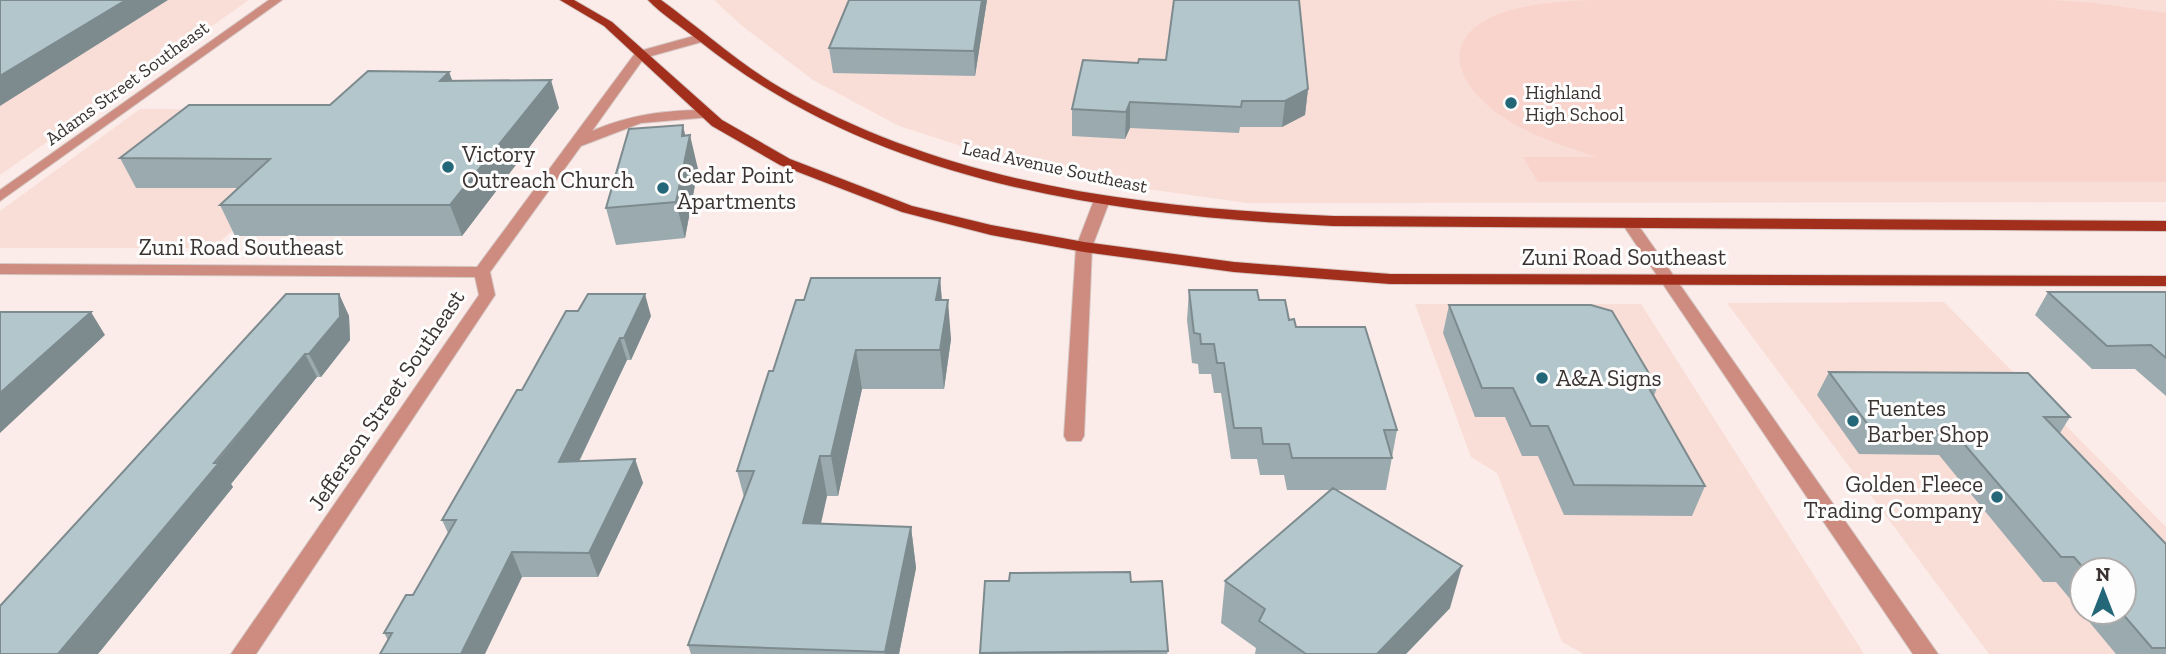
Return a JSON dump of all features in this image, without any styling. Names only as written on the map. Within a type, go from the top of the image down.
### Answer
[{"type":"main road","points":[[566,0],[608,24],[717,123],[785,162],[907,209],[991,230],[1084,247]]},
{"type":"main road","name":"Lead Avenue Southeast","points":[[654,0],[726,58],[777,91],[843,126],[937,161],[1019,183],[1102,200],[1200,213]]},
{"type":"main road","name":"Zuni Road Southeast","points":[[1200,213],[1334,221],[1631,225],[2166,226]]},
{"type":"main road","name":"Zuni Road Southeast","points":[[1084,247],[1234,267],[1390,279],[2166,281]]},
{"type":"street","name":"Adams Street Southeast","points":[[0,197],[276,0]]},
{"type":"street","points":[[640,55],[701,38]]},
{"type":"street","name":"Jefferson Street Southeast","points":[[243,654],[487,295],[482,272],[640,55]]},
{"type":"street","points":[[574,146],[612,125],[644,116],[706,114]]},
{"type":"street","points":[[1074,436],[1084,247],[1102,200]]},
{"type":"street","points":[[1631,225],[1926,654]]},
{"type":"street","name":"Zuni Road Southeast","points":[[0,269],[482,272]]},
{"type":"shaded area","points":[[0,0],[249,0],[0,175]]},
{"type":"shaded area","name":"Highland High School","points":[[714,0],[2166,0],[2166,202],[1247,203],[1055,176],[899,126],[813,80],[741,25]]},
{"type":"shaded area","points":[[1590,0],[2051,0],[2166,13],[2166,182],[1538,182],[1523,157],[1596,157],[1550,141],[1493,110],[1467,82],[1461,69],[1461,47],[1469,33],[1498,14],[1536,5]]},
{"type":"shaded area","points":[[140,109],[366,110],[213,248],[0,248],[0,211]]},
{"type":"shaded area","points":[[1944,302],[2166,527],[2166,654],[1989,654],[1727,303]]},
{"type":"shaded area","points":[[1415,304],[1641,304],[1864,654],[1584,654],[1562,642],[1497,473],[1471,457]]},
{"type":"building","points":[[0,0],[126,0],[0,76]]},
{"type":"building","points":[[849,0],[982,0],[974,51],[829,48]]},
{"type":"building","points":[[1174,0],[1299,0],[1308,89],[1285,101],[1242,101],[1241,107],[1130,102],[1126,112],[1072,109],[1083,60],[1138,63],[1139,59],[1166,60]]},
{"type":"building","points":[[368,71],[449,72],[440,81],[551,80],[450,205],[220,205],[270,159],[120,158],[189,105],[330,105]]},
{"type":"building","points":[[683,125],[682,136],[690,135],[676,202],[606,208],[629,129]]},
{"type":"building","points":[[811,278],[940,278],[936,300],[948,300],[940,350],[856,350],[831,456],[820,456],[803,523],[911,527],[885,652],[688,645],[754,471],[737,471],[769,371],[773,371],[796,300],[804,300]]},
{"type":"building","points":[[1189,290],[1257,290],[1259,300],[1285,300],[1289,320],[1294,319],[1296,327],[1365,327],[1397,430],[1384,430],[1392,458],[1292,458],[1289,444],[1263,444],[1261,428],[1234,428],[1224,363],[1217,363],[1214,344],[1201,344],[1200,334],[1194,333]]},
{"type":"building","points":[[2048,292],[2166,292],[2166,358],[2151,345],[2107,346]]},
{"type":"building","points":[[286,294],[339,294],[340,317],[309,354],[305,354],[214,463],[219,463],[58,654],[0,654],[0,606]]},
{"type":"building","points":[[588,294],[645,294],[624,338],[620,338],[559,462],[635,459],[589,553],[512,552],[461,654],[380,654],[392,633],[384,633],[406,595],[413,595],[456,520],[442,520],[517,390],[522,390],[566,311],[578,311]]},
{"type":"building","points":[[1449,305],[1591,305],[1612,311],[1657,387],[1649,388],[1705,486],[1574,485],[1548,426],[1531,426],[1513,388],[1482,388]]},
{"type":"building","points":[[0,312],[91,312],[0,393]]},
{"type":"building","points":[[1829,372],[2028,373],[2070,417],[2044,417],[2166,544],[2166,648],[2152,648],[2133,626],[2138,626],[2138,556],[2061,557],[1953,431],[1872,430]]},
{"type":"building","points":[[1333,488],[1462,566],[1377,654],[1306,654],[1259,621],[1265,609],[1225,581]]},
{"type":"building","points":[[1130,572],[1131,582],[1162,581],[1168,651],[980,653],[985,581],[1009,581],[1010,573]]},
{"type":"place","name":"Highland High School","points":[[1511,103]]},
{"type":"place","name":"Victory Outreach Church","points":[[448,167]]},
{"type":"place","name":"Cedar Point Apartments","points":[[663,188]]},
{"type":"place","name":"A&A Signs","points":[[1542,378]]},
{"type":"place","name":"Fuentes Barber Shop","points":[[1853,421]]},
{"type":"place","name":"Golden Fleece Trading Company","points":[[1997,497]]}]
